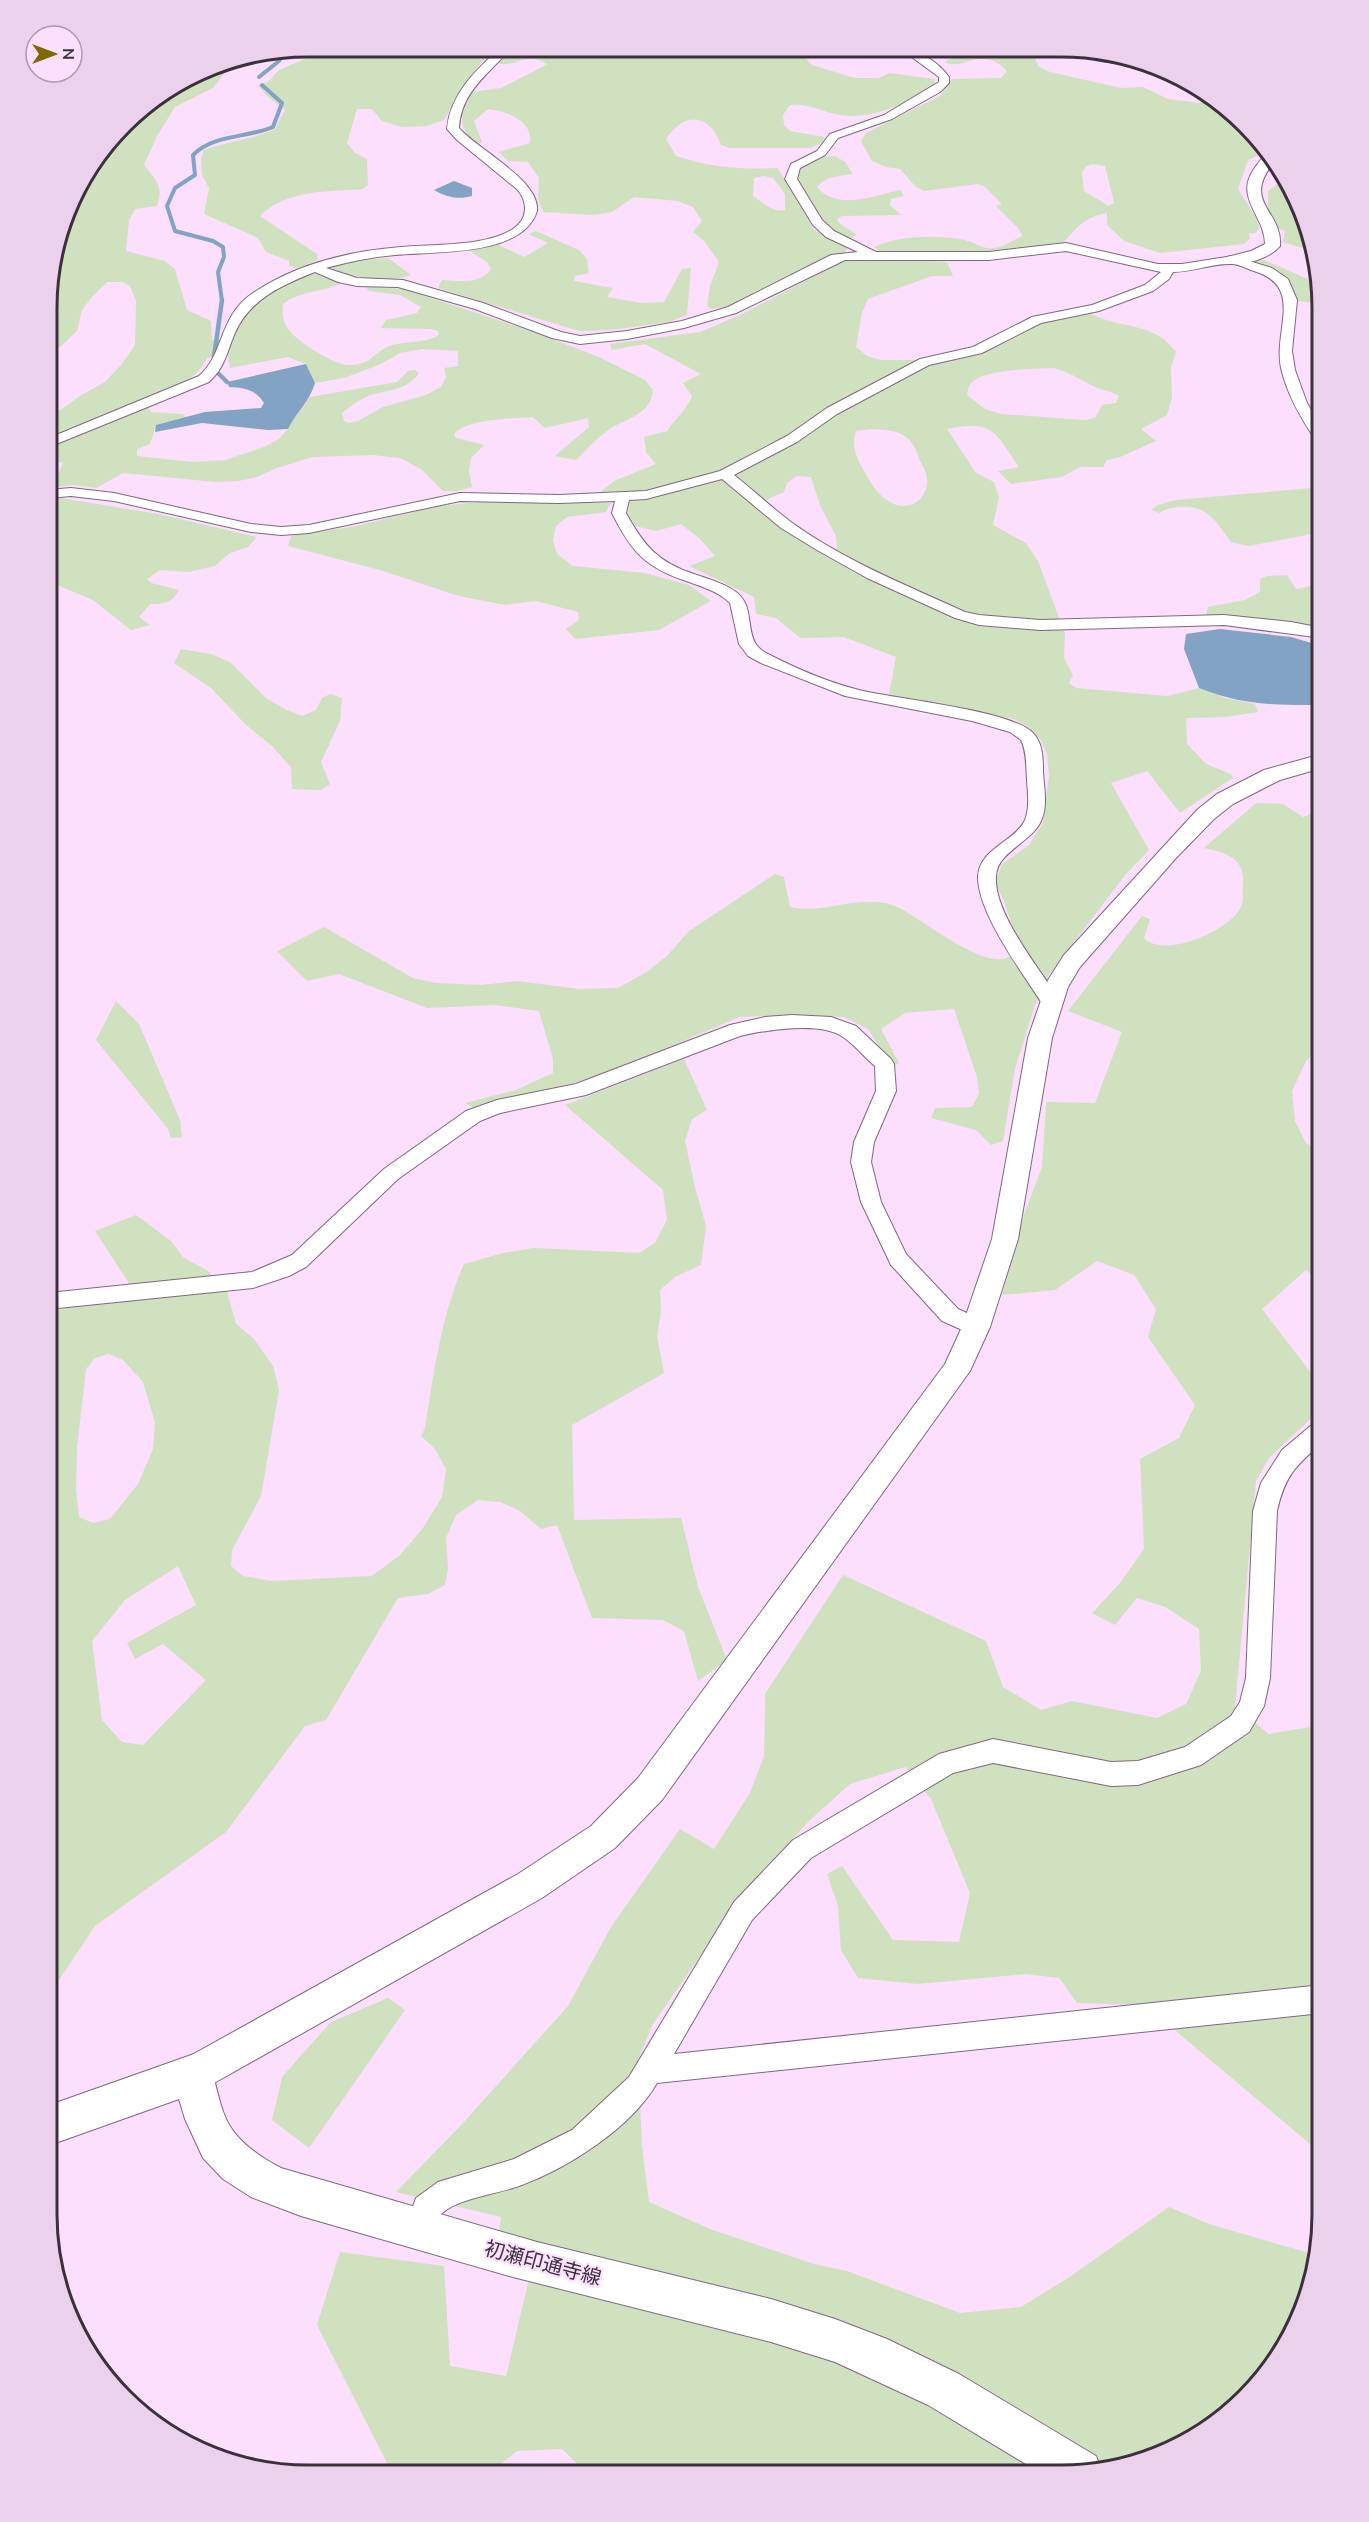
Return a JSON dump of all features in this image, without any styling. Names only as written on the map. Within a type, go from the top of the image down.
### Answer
[{"type":"main road","points":[[57,2115],[194,2074]]},
{"type":"main road","name":"初瀬印通寺線","points":[[194,2074],[200,2106],[213,2140],[232,2160],[254,2176],[294,2192],[586,2276],[799,2328],[902,2367],[990,2416],[1068,2465]]},
{"type":"street","points":[[57,439],[204,379],[219,364],[227,335],[250,300],[315,268],[399,251],[434,249],[500,238],[514,234],[523,227],[531,212],[532,204],[527,191],[464,143],[453,129],[454,114],[467,89],[497,57]]},
{"type":"street","points":[[872,254],[830,234],[817,222],[791,179],[795,166],[821,153],[834,136],[888,117],[936,90],[944,83],[944,77],[937,69],[918,57]]},
{"type":"street","points":[[315,268],[342,279],[357,282],[399,283],[479,306],[557,335],[580,340],[627,335],[697,321],[732,310],[835,258],[872,254],[989,256],[1066,247],[1143,266],[1169,268],[1256,255],[1272,246],[1272,235],[1254,199],[1252,187],[1266,163]]},
{"type":"street","points":[[1233,260],[1268,272],[1284,282],[1291,300],[1285,351],[1288,370],[1300,403],[1312,423]]},
{"type":"street","points":[[57,493],[71,492],[114,497],[251,528],[281,531],[309,529],[460,497],[559,499],[646,495],[725,474],[792,439],[832,411],[925,362],[977,350],[1037,320],[1095,308],[1149,288],[1165,276],[1169,268]]},
{"type":"street","points":[[725,474],[786,525],[822,548],[872,575],[960,615],[979,620],[1040,625],[1224,620],[1312,631]]},
{"type":"street","points":[[622,497],[619,513],[648,555],[660,565],[716,586],[735,598],[739,604],[742,632],[751,650],[785,668],[852,693],[983,719],[1011,726],[1026,735],[1034,756],[1036,808],[1032,824],[991,867],[987,873],[987,886],[1003,926],[1052,1004]]},
{"type":"street","points":[[194,2074],[530,1886],[603,1837],[625,1817],[671,1762],[906,1443],[956,1371],[976,1327],[1005,1239],[1040,1038],[1056,986],[1072,961],[1168,853],[1206,814],[1225,800],[1264,778],[1312,763]]},
{"type":"street","points":[[57,1300],[253,1280],[282,1270],[299,1262],[392,1174],[473,1116],[536,1097],[579,1090],[737,1030],[792,1022],[831,1024],[849,1031],[884,1064],[886,1091],[864,1142],[861,1162],[872,1202],[898,1259],[950,1315],[976,1327]]},
{"type":"street","points":[[420,2229],[426,2208],[448,2192],[518,2172],[582,2140],[639,2088],[743,1911],[802,1849],[948,1762],[993,1751],[1111,1774],[1138,1773],[1192,1757],[1240,1724],[1252,1706],[1258,1678],[1265,1511],[1272,1483],[1290,1457],[1312,1438]]},
{"type":"street","points":[[651,2070],[1312,2000]]},
{"type":"green space","points":[[310,57],[489,57],[481,63],[462,88],[444,120],[427,126],[402,127],[382,121],[372,109],[357,109],[347,143],[355,153],[367,159],[368,185],[363,189],[295,196],[271,207],[260,216],[317,254],[318,260],[297,269],[289,265],[289,261],[266,252],[258,238],[204,214],[209,188],[202,175],[201,159],[204,150],[258,136],[275,129],[285,110],[257,85],[268,82],[279,70]]},
{"type":"green space","points":[[504,57],[804,57],[812,65],[855,78],[879,78],[889,73],[935,79],[933,87],[899,105],[861,116],[835,114],[807,106],[790,105],[783,115],[784,125],[790,131],[825,137],[822,143],[810,148],[730,148],[721,145],[716,134],[704,122],[696,120],[688,120],[673,130],[666,139],[676,156],[726,167],[777,168],[793,191],[813,229],[848,248],[844,253],[824,257],[789,279],[728,306],[710,309],[707,306],[710,286],[719,262],[704,241],[693,232],[702,221],[693,207],[678,201],[634,197],[612,212],[593,215],[543,212],[538,199],[539,178],[528,162],[508,161],[498,152],[530,143],[530,135],[523,123],[503,112],[488,109],[474,121],[482,142],[476,145],[465,131],[462,120],[472,92],[501,88],[548,64],[539,60],[526,59],[504,64],[496,63]],"holes":[[[763,176],[773,178],[785,194],[785,210],[781,211],[764,204],[753,196],[754,178]]]},
{"type":"green space","points":[[955,57],[1035,57],[1038,66],[1050,72],[1121,88],[1143,87],[1168,99],[1200,103],[1202,100],[1226,119],[1260,155],[1248,160],[1238,189],[1256,217],[1259,229],[1256,233],[1249,233],[1250,239],[1244,244],[1160,253],[1124,241],[1107,225],[1107,213],[1088,220],[1064,242],[981,254],[881,252],[874,247],[907,238],[954,238],[984,247],[996,248],[1022,236],[1019,229],[996,206],[1002,204],[984,186],[977,184],[924,191],[916,187],[900,169],[886,167],[872,161],[861,141],[866,133],[940,96],[952,79],[1001,78],[1007,71],[989,60],[981,59],[952,64],[944,62]],"holes":[[[1093,164],[1105,166],[1114,203],[1109,206],[1084,191],[1082,173],[1086,166]]]},
{"type":"green space","points":[[227,70],[213,88],[175,107],[157,136],[144,165],[158,184],[159,200],[157,206],[135,209],[129,220],[126,251],[165,261],[175,269],[187,310],[211,321],[212,340],[231,340],[255,302],[281,286],[313,274],[327,276],[340,284],[303,294],[283,304],[285,324],[300,341],[342,364],[361,364],[385,348],[426,340],[439,335],[438,331],[430,329],[381,328],[386,320],[417,313],[421,307],[400,295],[369,291],[365,286],[404,289],[534,332],[599,357],[645,380],[653,390],[651,399],[642,411],[607,431],[576,460],[555,456],[589,427],[588,418],[545,428],[533,417],[491,420],[461,429],[454,434],[456,438],[484,445],[471,458],[469,471],[472,487],[457,491],[443,491],[421,469],[400,458],[373,455],[313,457],[257,477],[238,481],[216,482],[123,473],[96,488],[74,485],[57,487],[57,473],[63,463],[57,461],[57,412],[105,382],[122,364],[135,345],[136,301],[130,286],[122,282],[107,282],[82,310],[77,331],[57,348],[59,275],[70,227],[91,182],[119,143],[155,109],[182,91]],"holes":[[[422,349],[458,351],[458,366],[444,368],[446,377],[441,387],[426,395],[383,407],[358,421],[349,423],[344,421],[342,413],[356,402],[367,396],[403,386],[419,373],[415,370],[408,371],[397,382],[310,397],[279,439],[264,447],[225,460],[193,462],[137,456],[137,449],[150,444],[156,425],[186,418],[183,414],[151,412],[145,402],[189,379],[207,358],[228,356],[230,368],[288,357],[306,364],[315,383],[344,378],[381,364],[400,353]]]},
{"type":"green space","points":[[835,156],[845,162],[853,174],[829,179],[817,187],[825,194],[845,200],[868,198],[900,190],[904,196],[891,199],[890,205],[901,215],[842,216],[837,219],[839,223],[857,235],[849,239],[831,228],[818,214],[797,179],[799,168],[824,157]]},
{"type":"green space","points":[[1279,185],[1293,212],[1304,248],[1283,242],[1285,231],[1276,228],[1268,210],[1268,191]]},
{"type":"green space","points":[[536,231],[579,250],[587,259],[589,273],[575,276],[574,281],[613,288],[607,297],[642,303],[664,302],[682,269],[691,268],[687,315],[669,322],[611,330],[579,331],[438,288],[442,280],[475,280],[491,269],[487,262],[465,248],[494,243],[524,257],[548,243],[528,234]]},
{"type":"green space","points":[[388,258],[411,275],[393,279],[374,279],[331,269],[346,262]]},
{"type":"green space","points":[[876,258],[947,262],[953,276],[932,276],[868,299],[862,313],[856,347],[867,356],[881,360],[914,360],[927,366],[980,354],[1037,324],[1090,313],[1153,333],[1164,339],[1176,351],[1171,368],[1172,398],[1167,415],[1141,429],[1156,441],[1120,457],[1107,460],[1103,467],[1080,467],[1062,477],[1011,484],[998,471],[1019,467],[998,437],[991,431],[975,426],[947,429],[976,473],[994,482],[999,497],[993,525],[1026,543],[1038,561],[1065,634],[1064,658],[1073,675],[1069,683],[1076,688],[1167,696],[1199,688],[1225,698],[1255,704],[1258,712],[1225,717],[1186,718],[1187,744],[1206,764],[1231,774],[1233,778],[1180,813],[1147,771],[1111,783],[1149,850],[1126,874],[1048,976],[1034,1008],[1015,1069],[1003,1141],[991,1145],[976,1130],[931,1118],[935,1108],[972,1107],[979,1093],[977,1077],[954,1009],[905,1013],[881,1029],[899,1063],[892,1067],[868,1029],[844,1017],[794,1015],[739,1017],[586,1080],[473,1108],[465,1103],[516,1090],[553,1073],[553,1059],[539,1011],[494,1005],[427,1008],[339,974],[307,981],[277,951],[324,927],[413,978],[436,983],[481,985],[518,981],[579,989],[618,988],[647,972],[668,955],[689,931],[775,874],[784,877],[790,907],[803,909],[869,902],[882,903],[895,906],[952,941],[985,957],[999,959],[1010,956],[1018,945],[1004,901],[995,883],[1002,864],[1029,845],[1043,823],[1049,775],[1047,754],[1041,740],[1030,728],[1014,719],[973,714],[889,694],[896,657],[844,637],[800,638],[776,618],[756,614],[754,597],[689,566],[715,556],[699,538],[681,524],[656,531],[635,526],[628,512],[632,493],[600,492],[614,481],[656,464],[646,452],[644,437],[667,431],[688,405],[692,396],[683,383],[701,374],[645,344],[612,350],[610,344],[700,332],[742,314],[848,260]],"holes":[[[1053,368],[1119,396],[1116,403],[1102,405],[1095,418],[1084,420],[1001,414],[985,409],[967,395],[972,382],[988,374],[1011,370]],[[870,429],[893,431],[902,434],[911,442],[927,478],[925,491],[918,501],[901,506],[889,502],[877,492],[856,453],[854,442],[856,431]],[[797,476],[811,477],[820,505],[836,536],[837,548],[825,553],[755,505],[784,492],[787,483]]]},
{"type":"green space","points":[[1264,260],[1310,280],[1312,302],[1296,301],[1294,293],[1284,281],[1247,262]]},
{"type":"green space","points":[[1312,488],[1312,534],[1249,546],[1231,542],[1215,521],[1196,508],[1178,507],[1166,509],[1160,513],[1151,510],[1158,505],[1176,500]]},
{"type":"green space","points":[[57,499],[158,514],[257,537],[248,547],[230,553],[215,566],[189,572],[160,570],[147,579],[151,583],[179,590],[167,602],[150,604],[139,617],[150,625],[131,630],[93,600],[57,585]]},
{"type":"green space","points":[[503,500],[611,503],[606,512],[567,517],[556,526],[553,540],[557,554],[573,566],[644,573],[689,585],[711,601],[659,630],[575,639],[566,629],[579,620],[578,612],[536,601],[505,605],[459,596],[380,570],[288,546],[291,536],[356,526],[438,506]]},
{"type":"green space","points":[[1287,575],[1296,589],[1312,586],[1312,627],[1206,615],[1208,607],[1245,600],[1260,592],[1260,579],[1267,576]]},
{"type":"green space","points":[[181,649],[211,654],[230,662],[267,699],[302,716],[316,710],[322,698],[330,694],[342,698],[340,721],[321,762],[330,784],[321,790],[292,789],[291,767],[272,746],[246,725],[211,688],[174,663]]},
{"type":"green space","points":[[1256,803],[1283,804],[1303,817],[1312,814],[1312,1055],[1306,1061],[1292,1091],[1295,1121],[1306,1143],[1312,1147],[1312,1275],[1306,1270],[1262,1309],[1312,1374],[1312,1417],[1269,1458],[1256,1481],[1235,1707],[1269,1734],[1312,1727],[1312,2146],[1145,2005],[1077,2003],[1059,1978],[1026,1974],[918,1984],[858,1978],[841,1950],[838,1906],[827,1874],[842,1866],[893,1940],[959,1942],[970,1893],[931,1799],[906,1767],[850,1784],[810,1820],[743,1894],[653,2024],[638,2060],[642,2146],[649,2202],[710,2229],[814,2264],[847,2271],[960,2313],[1021,2307],[1068,2278],[1169,2207],[1209,2224],[1309,2253],[1299,2295],[1286,2325],[1260,2367],[1214,2413],[1157,2446],[1142,2452],[1094,2463],[1061,2465],[579,2465],[562,2449],[517,2451],[499,2465],[388,2465],[317,2325],[340,2252],[444,2266],[450,2366],[506,2376],[537,2245],[497,2241],[501,2217],[396,2192],[463,2123],[568,2006],[611,1927],[680,1829],[714,1849],[750,1793],[764,1756],[765,1694],[843,1575],[986,1641],[1003,1687],[1041,1710],[1072,1701],[1157,1718],[1186,1704],[1201,1671],[1199,1629],[1165,1607],[1137,1598],[1115,1625],[1092,1613],[1120,1583],[1144,1549],[1140,1459],[1179,1438],[1195,1405],[1148,1337],[1156,1309],[1134,1275],[1097,1261],[1055,1290],[1002,1295],[1024,1215],[1042,1167],[1046,1102],[1095,1103],[1122,1032],[1068,1011],[1142,916],[1150,919],[1144,938],[1153,944],[1181,944],[1211,933],[1224,925],[1241,907],[1243,875],[1241,868],[1227,854],[1204,848]]},
{"type":"green space","points":[[116,1001],[139,1024],[180,1120],[182,1137],[171,1138],[168,1129],[96,1040]]},
{"type":"green space","points":[[684,1059],[707,1110],[692,1119],[685,1141],[706,1226],[701,1265],[675,1277],[660,1290],[661,1312],[657,1336],[664,1373],[572,1425],[574,1520],[681,1518],[698,1587],[727,1660],[698,1681],[684,1631],[663,1620],[592,1618],[557,1525],[541,1529],[520,1511],[500,1502],[478,1500],[456,1515],[446,1538],[448,1569],[445,1585],[428,1594],[398,1598],[326,1720],[305,1726],[226,1832],[95,1926],[57,1983],[57,1310],[138,1297],[95,1231],[136,1215],[171,1241],[183,1257],[208,1271],[227,1291],[236,1324],[254,1339],[273,1366],[279,1390],[261,1496],[232,1550],[231,1566],[243,1576],[272,1581],[372,1576],[400,1555],[423,1528],[442,1497],[446,1469],[435,1449],[421,1436],[425,1428],[435,1365],[449,1304],[464,1264],[503,1253],[534,1248],[639,1253],[655,1243],[667,1220],[663,1190],[565,1105]],"holes":[[[109,1354],[123,1360],[143,1382],[155,1422],[153,1449],[138,1484],[110,1519],[93,1523],[79,1517],[76,1489],[77,1448],[86,1369],[95,1358]],[[178,1566],[196,1605],[127,1643],[135,1659],[163,1644],[206,1680],[143,1745],[122,1742],[102,1720],[92,1641],[125,1600]]]},
{"type":"green space","points":[[388,1998],[405,2010],[309,2148],[272,2120],[282,2077],[331,2022]]},
{"type":"water","points":[[1092,59],[1118,64],[1108,63]]},
{"type":"water","points":[[454,181],[472,188],[472,196],[452,197],[434,190]]},
{"type":"water","points":[[306,364],[315,383],[288,429],[268,430],[202,423],[155,432],[156,425],[205,412],[261,408],[264,403],[257,395],[245,389],[229,387],[227,382]]},
{"type":"water","points":[[1220,629],[1291,637],[1312,643],[1312,705],[1246,701],[1199,688],[1184,649],[1186,634]]},
{"type":"waterway","points":[[259,77],[280,59]]},
{"type":"waterway","points":[[222,300],[218,272],[224,257],[223,247],[213,241],[175,231],[167,206],[175,188],[195,175],[193,155],[201,148],[221,140],[273,127],[282,103],[262,85]]},
{"type":"waterway","points":[[214,357],[222,300]]},
{"type":"waterway","points":[[219,374],[227,382]]}]
